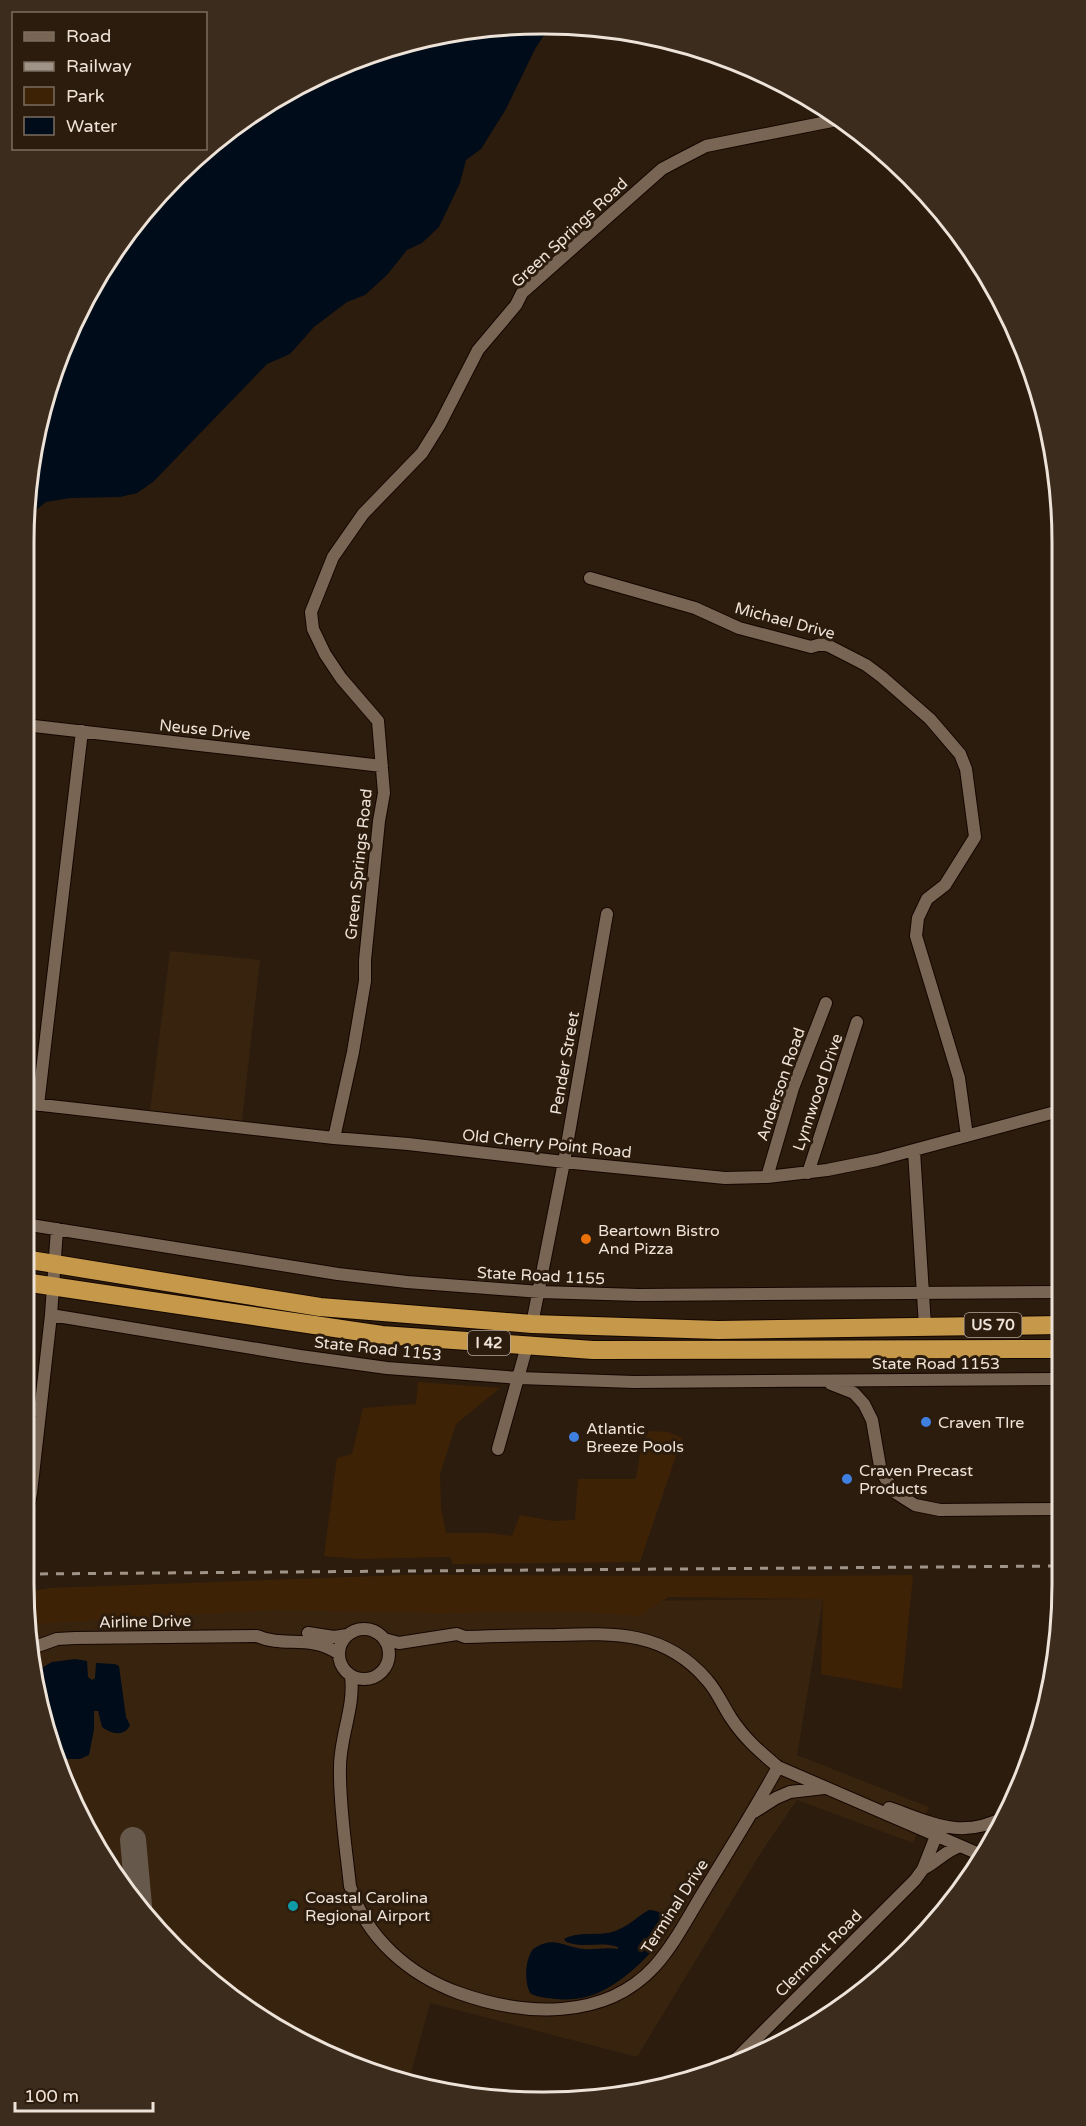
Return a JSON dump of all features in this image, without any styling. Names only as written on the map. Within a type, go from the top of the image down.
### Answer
[{"type":"highway","name":"US 70","points":[[34,1261],[320,1307],[532,1324],[718,1330],[1052,1325]]},
{"type":"highway","name":"I 42","points":[[34,1284],[382,1335],[527,1346],[593,1350],[1052,1349]]},
{"type":"street","name":"Green Springs Road","points":[[334,1138],[353,1052],[365,981],[365,960],[379,821],[384,793],[378,721],[341,678],[325,654],[313,629],[311,612],[333,557],[363,514],[422,453],[440,424],[478,350],[516,305],[522,293],[662,169],[706,146],[828,122]]},
{"type":"street","name":"Michael Drive","points":[[590,578],[695,608],[739,628],[812,647],[821,644],[839,651],[866,665],[882,677],[930,719],[960,754],[966,769],[975,837],[945,885],[927,899],[918,918],[915,936],[959,1078],[967,1136]]},
{"type":"street","name":"Neuse Drive","points":[[34,726],[382,766]]},
{"type":"street","points":[[38,1105],[82,731]]},
{"type":"street","name":"Pender Street","points":[[532,1324],[564,1162],[607,914]]},
{"type":"street","name":"Anderson Road","points":[[767,1177],[793,1088],[826,1003]]},
{"type":"street","name":"Lynnwood Drive","points":[[808,1173],[857,1022]]},
{"type":"street","name":"Old Cherry Point Road","points":[[34,1104],[700,1177],[767,1177],[808,1173],[914,1151],[1052,1113]]},
{"type":"street","points":[[914,1151],[925,1326]]},
{"type":"street","name":"State Road 1155","points":[[34,1226],[338,1274],[407,1282],[540,1292],[639,1295],[1052,1292]]},
{"type":"street","points":[[34,1466],[54,1287],[57,1229]]},
{"type":"street","name":"State Road 1153","points":[[51,1315],[311,1358],[387,1368],[519,1378],[611,1382],[1052,1379]]},
{"type":"street","points":[[498,1449],[527,1346]]},
{"type":"street","name":"State Road 1153","points":[[812,1381],[835,1384],[854,1393],[864,1404],[872,1420],[881,1472],[896,1493],[915,1505],[940,1510],[1052,1509]]},
{"type":"street","points":[[34,1410],[40,1411]]},
{"type":"street","points":[[257,1636],[266,1632],[307,1633],[334,1637],[347,1635],[363,1628],[379,1633],[384,1639],[388,1645],[388,1659]]},
{"type":"street","points":[[384,1639],[399,1643],[457,1634],[465,1637],[614,1634],[648,1640],[674,1653],[699,1672],[718,1695],[743,1736],[778,1767],[974,1852]]},
{"type":"street","points":[[257,1636],[265,1640],[320,1643],[338,1653],[347,1635]]},
{"type":"street","name":"Airline Drive","points":[[39,1646],[57,1639],[75,1638],[257,1636]]},
{"type":"street","points":[[351,1676],[367,1679],[375,1677],[381,1672],[388,1659],[400,1651],[459,1642],[465,1637]]},
{"type":"street","name":"Terminal Drive","points":[[338,1653],[341,1666],[351,1676],[352,1700],[340,1766],[350,1886],[363,1916],[391,1952],[423,1978],[442,1988],[472,1998],[512,2007],[568,2009],[599,2003],[628,1989],[653,1967],[674,1940],[778,1767]]},
{"type":"street","points":[[753,1812],[790,1792],[825,1788]]},
{"type":"street","points":[[870,1807],[886,1807],[940,1825],[961,1829],[990,1825]]},
{"type":"street","name":"Clermont Road","points":[[746,2050],[908,1887],[923,1869],[936,1836]]},
{"type":"street","name":"Clermont Road","points":[[923,1869],[932,1865],[943,1854],[960,1846]]},
{"type":"shaded area","points":[[170,951],[260,960],[242,1121],[150,1111]]},
{"type":"shaded area","name":"Coastal Carolina Regional Airport","points":[[823,1599],[797,1755],[929,1807],[913,1843],[797,1800],[762,1851],[637,2057],[430,2003],[411,2074],[348,2053],[260,2006],[183,1943],[140,1893],[120,1866],[87,1808],[61,1746],[44,1682],[35,1607]]},
{"type":"green space","points":[[418,1382],[500,1388],[456,1424],[440,1474],[441,1508],[446,1533],[489,1533],[512,1536],[520,1515],[553,1521],[575,1520],[578,1479],[636,1479],[641,1447],[649,1431],[668,1432],[682,1438],[640,1562],[453,1564],[450,1557],[358,1559],[324,1556],[337,1458],[352,1454],[363,1408],[416,1404]]},
{"type":"green space","points":[[404,1575],[913,1575],[902,1689],[821,1674],[823,1599],[668,1597],[640,1616],[584,1612],[435,1613],[275,1610],[37,1624],[34,1590],[50,1588]]},
{"type":"water","points":[[545,34],[506,109],[481,149],[466,160],[460,183],[439,227],[422,243],[407,250],[387,275],[365,295],[347,302],[314,327],[290,354],[267,364],[153,482],[137,493],[120,497],[70,498],[46,502],[36,510],[44,444],[61,380],[73,348],[120,260],[183,183],[260,120],[348,73],[380,61],[444,44]]},
{"type":"water","points":[[75,1659],[87,1661],[88,1677],[92,1680],[95,1678],[96,1663],[119,1666],[126,1717],[130,1725],[128,1729],[121,1733],[109,1731],[102,1727],[98,1711],[94,1711],[94,1729],[89,1755],[80,1759],[66,1759],[52,1715],[42,1668],[52,1662]]},
{"type":"water","points":[[649,1910],[662,1914],[664,1918],[665,1927],[661,1937],[635,1968],[614,1984],[595,1994],[576,1999],[546,1998],[530,1993],[526,1971],[533,1949],[553,1942],[584,1949],[618,1949],[611,1945],[573,1944],[564,1939],[575,1935],[617,1930]]},
{"type":"taxiway","points":[[133,1840],[138,1890]]},
{"type":"railway","points":[[34,1574],[1052,1566]]},
{"type":"place","name":"Beartown Bistro And Pizza","points":[[586,1239]]},
{"type":"place","name":"Craven TIre","points":[[926,1422]]},
{"type":"place","name":"Atlantic Breeze Pools","points":[[574,1437]]},
{"type":"place","name":"Craven Precast Products","points":[[847,1479]]},
{"type":"place","name":"Coastal Carolina Regional Airport","points":[[293,1906]]}]
